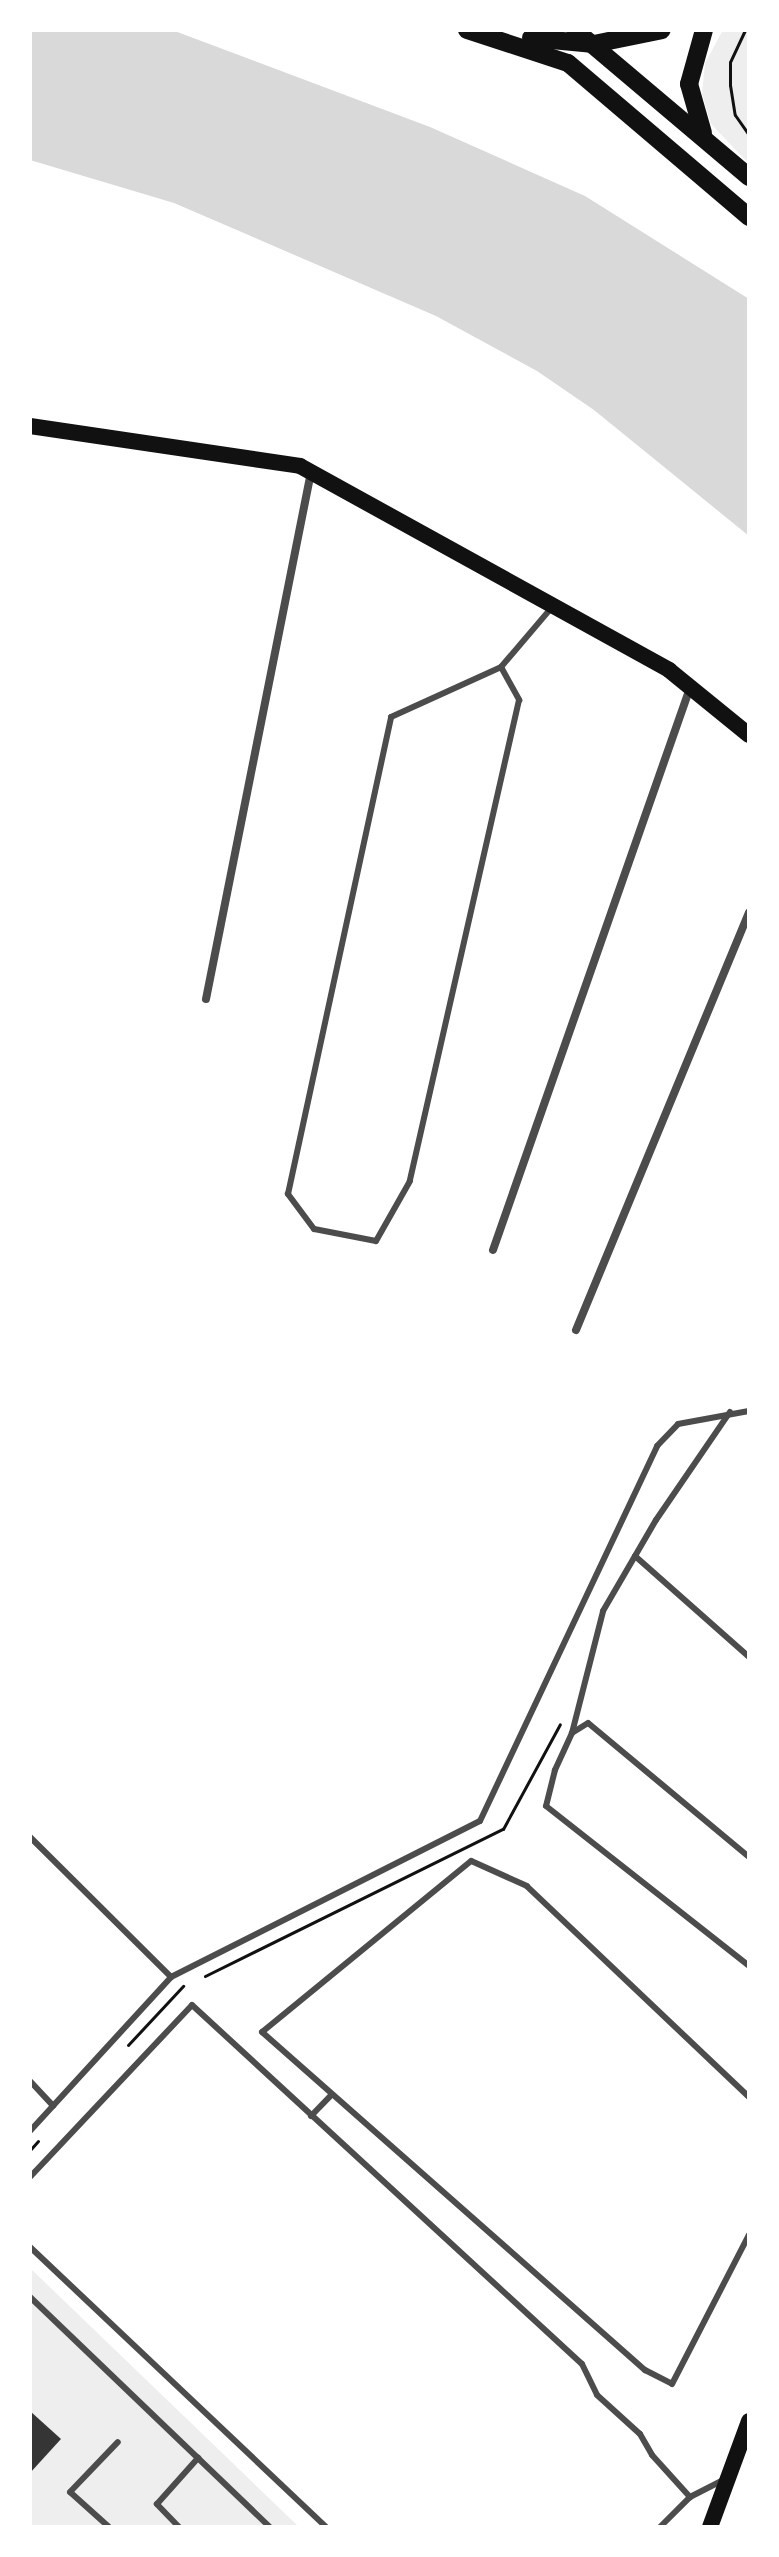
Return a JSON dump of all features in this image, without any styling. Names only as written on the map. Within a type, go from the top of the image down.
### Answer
[{"type":"main road","points":[[467,30],[568,63],[749,217]]},
{"type":"main road","points":[[575,30],[749,177]]},
{"type":"main road","points":[[487,35],[558,37],[594,44],[662,30]]},
{"type":"main road","points":[[704,30],[689,84],[693,112],[706,139]]},
{"type":"main road","points":[[558,37],[568,63]]},
{"type":"main road","points":[[30,426],[311,471],[555,603],[692,685],[749,735]]},
{"type":"main road","points":[[710,2527],[725,2479],[749,2421]]},
{"type":"street","points":[[206,999],[311,471]]},
{"type":"street","points":[[493,1250],[692,685]]},
{"type":"street","points":[[576,1330],[749,912]]},
{"type":"lane","points":[[501,667],[519,700],[410,1181],[376,1241],[314,1229],[288,1194],[391,717],[501,667],[555,603]]},
{"type":"lane","points":[[30,2131],[171,1977],[480,1821],[657,1446],[678,1424],[730,1412],[749,1411]]},
{"type":"lane","points":[[730,1412],[635,1556],[603,1611],[572,1733],[555,1770],[546,1806],[749,1966]]},
{"type":"lane","points":[[635,1556],[749,1657]]},
{"type":"lane","points":[[572,1733],[588,1723],[749,1857]]},
{"type":"lane","points":[[30,1837],[171,1977]]},
{"type":"lane","points":[[749,2097],[527,1886],[471,1861],[262,2032],[330,2096],[645,2370],[672,2384],[749,2235]]},
{"type":"lane","points":[[30,2177],[192,2005],[582,2364],[597,2395],[640,2434],[652,2455],[690,2497]]},
{"type":"lane","points":[[30,2081],[53,2106]]},
{"type":"lane","points":[[311,2116],[330,2096]]},
{"type":"lane","points":[[30,2247],[326,2527]]},
{"type":"lane","points":[[30,2297],[270,2527]]},
{"type":"lane","points":[[109,2527],[70,2492],[118,2442]]},
{"type":"lane","points":[[179,2527],[157,2504],[198,2458]]},
{"type":"lane","points":[[660,2527],[690,2497],[725,2479]]},
{"type":"path","points":[[745,30],[730,62],[730,85],[735,115],[749,135]]},
{"type":"path","points":[[117,2057],[182,1987],[503,1829],[564,1717]]},
{"type":"path","points":[[30,2150],[41,2138]]},
{"type":"shaded area","points":[[30,30],[172,30],[430,127],[585,196],[749,299],[749,536],[594,410],[537,371],[436,316],[174,203],[30,160]]},
{"type":"shaded area","points":[[723,30],[749,30],[749,164],[711,124],[702,94],[705,63]]},
{"type":"shaded area","points":[[30,2268],[299,2527],[30,2527]]},
{"type":"building","points":[[30,2411],[61,2439],[30,2473]]}]
